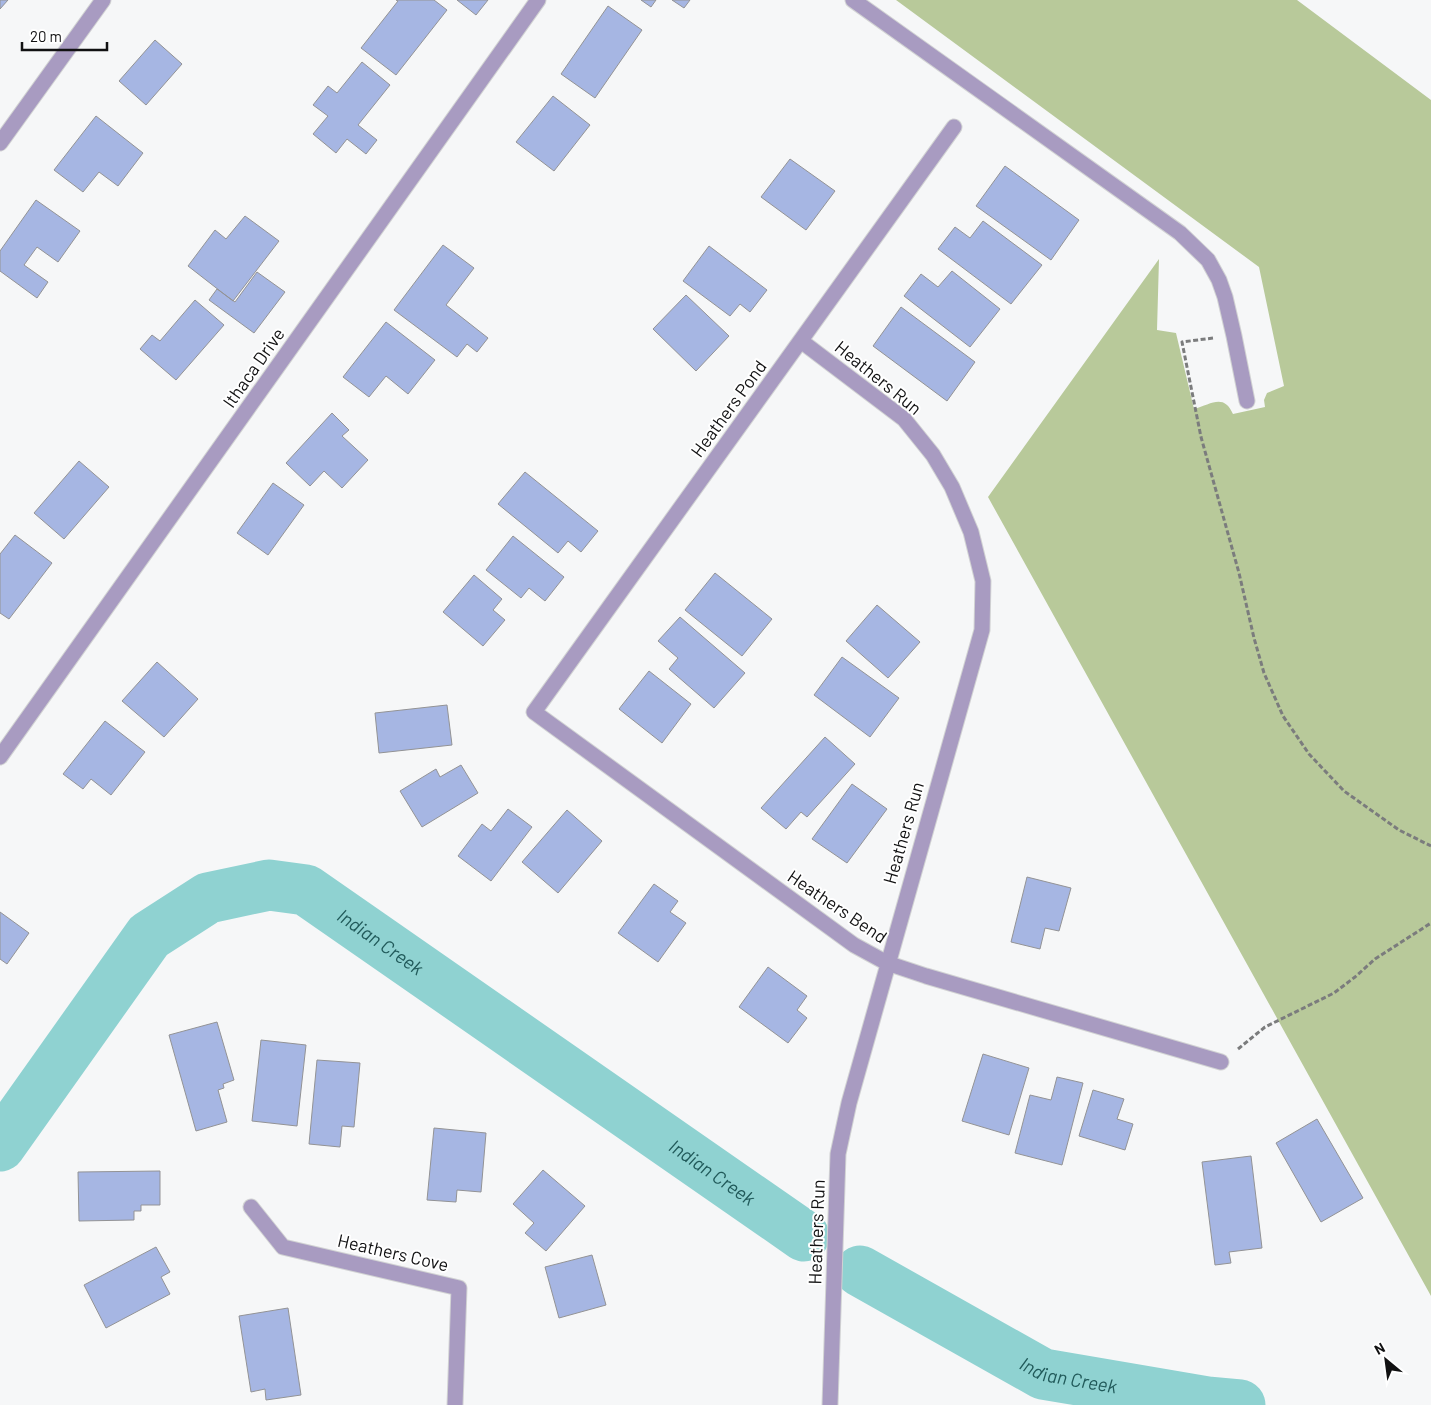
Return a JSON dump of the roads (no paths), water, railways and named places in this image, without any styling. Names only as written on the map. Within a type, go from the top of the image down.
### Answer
[{"type":"street","points":[[0,143],[103,0]]},
{"type":"street","name":"Ithaca Drive","points":[[0,757],[538,0]]},
{"type":"street","points":[[853,0],[1180,233],[1208,260],[1225,297],[1247,402]]},
{"type":"street","name":"Heathers Pond","points":[[534,712],[954,127]]},
{"type":"street","name":"Heathers Run","points":[[801,341],[904,419],[933,455],[952,487],[971,532],[983,581],[982,630],[887,963],[849,1103],[838,1154],[830,1405]]},
{"type":"street","name":"Heathers Bend","points":[[534,712],[854,945],[887,963],[1221,1062]]},
{"type":"street","name":"Heathers Cove","points":[[251,1207],[283,1247],[459,1288],[455,1405]]},
{"type":"waterway","name":"Indian Creek","points":[[0,1146],[149,936],[208,898],[269,885],[306,890],[804,1236]]},
{"type":"waterway","name":"Indian Creek","points":[[860,1271],[1043,1374],[1207,1402],[1240,1405]]}]
